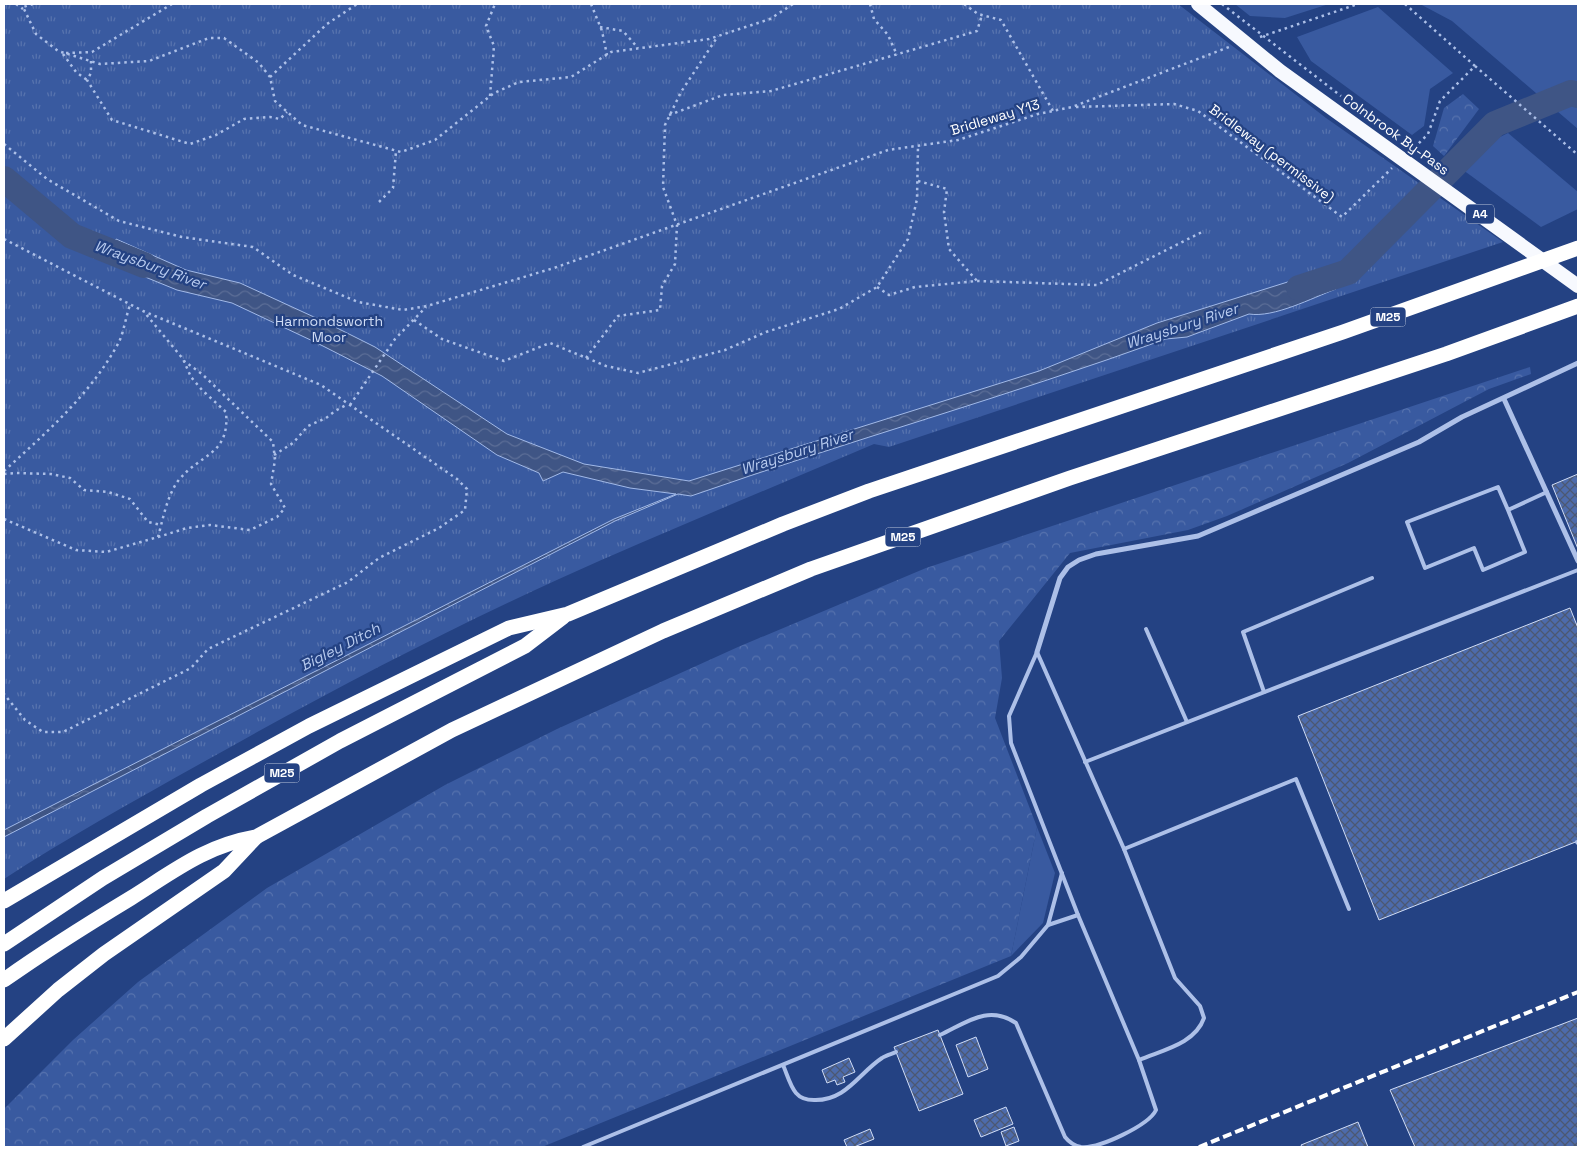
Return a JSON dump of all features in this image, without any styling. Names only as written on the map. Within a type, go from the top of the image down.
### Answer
[{"type":"highway","name":"Colnbrook By-Pass","points":[[1198,4],[1280,71],[1578,286]]},
{"type":"highway","name":"M25","points":[[4,944],[104,878],[216,811],[332,745],[525,646],[568,614],[783,524],[869,491],[1352,329],[1578,248]]},
{"type":"highway","name":"M25","points":[[4,980],[202,853],[228,842],[256,836],[452,730],[663,631],[811,569],[1060,482],[1446,354],[1578,306]]},
{"type":"highway","points":[[4,901],[201,785],[377,691],[509,628],[568,614]]},
{"type":"highway","points":[[4,1039],[58,990],[104,954],[224,871],[256,836]]},
{"type":"street","points":[[1037,652],[1060,578],[1068,568],[1079,560],[1096,554],[1198,536],[1420,442],[1462,418],[1578,363]]},
{"type":"street","points":[[1504,399],[1578,560]]},
{"type":"lane","points":[[1498,486],[1508,510],[1525,552],[1483,570],[1474,548],[1425,568],[1407,522],[1498,486]]},
{"type":"lane","points":[[1508,510],[1547,492]]},
{"type":"lane","points":[[1085,762],[1578,570]]},
{"type":"lane","points":[[1264,692],[1243,632],[1372,578]]},
{"type":"lane","points":[[1146,629],[1187,722]]},
{"type":"lane","points":[[1037,652],[1124,849],[1175,978],[1200,1006],[1204,1018],[1197,1031],[1188,1039],[1139,1060]]},
{"type":"lane","points":[[940,1034],[988,1014],[1001,1015],[1016,1023],[1065,1137],[1074,1145],[1086,1147],[1124,1134],[1152,1117],[1156,1110],[1139,1060],[1078,915],[1022,772],[1008,729],[1009,716],[1037,652]]},
{"type":"lane","points":[[1124,849],[1296,778],[1349,909]]},
{"type":"lane","points":[[583,1147],[998,976],[1020,957],[1048,924],[1062,873]]},
{"type":"lane","points":[[1048,924],[1078,915]]},
{"type":"lane","points":[[783,1065],[793,1088],[799,1096],[805,1099],[821,1100],[842,1092],[860,1080],[883,1057],[896,1052]]},
{"type":"path","points":[[16,4],[24,10],[36,34],[62,53],[76,72],[87,80],[112,120],[190,144],[216,135],[244,119],[270,117],[280,119],[287,112]]},
{"type":"path","points":[[24,10],[23,7],[33,4]]},
{"type":"path","points":[[62,53],[92,52],[172,4]]},
{"type":"path","points":[[270,77],[327,24],[357,4]]},
{"type":"path","points":[[490,96],[494,46],[486,26],[494,4]]},
{"type":"path","points":[[591,4],[600,27],[607,55]]},
{"type":"path","points":[[62,53],[100,64],[149,61],[209,38],[224,38],[259,63],[270,77],[275,102],[302,125],[401,152],[435,140],[490,96],[519,82],[571,77],[607,55],[638,48],[718,36],[770,19],[792,4]]},
{"type":"path","points":[[870,4],[874,19],[888,35],[897,55]]},
{"type":"path","points":[[964,4],[982,15],[1001,20],[1053,111]]},
{"type":"path","points":[[1222,4],[1347,100]]},
{"type":"path","name":"Bridleway Y13","points":[[4,144],[47,179],[119,220],[182,237],[253,247],[293,275],[358,302],[403,310],[427,306],[554,268],[888,150],[958,140],[1072,107],[1244,42],[1358,4]]},
{"type":"path","points":[[1405,4],[1578,155]]},
{"type":"path","points":[[670,115],[723,95],[771,91],[977,31],[982,15]]},
{"type":"path","points":[[600,27],[623,31],[638,48]]},
{"type":"path","points":[[586,358],[618,316],[660,310],[662,286],[675,264],[677,225],[663,187],[665,125],[681,92],[718,36]]},
{"type":"path","points":[[87,80],[91,73],[91,61]]},
{"type":"path","points":[[1406,155],[1428,134],[1440,101],[1475,66]]},
{"type":"path","name":"Bridleway (permissive)","points":[[1072,107],[1174,104],[1198,111],[1342,217],[1399,162]]},
{"type":"path","points":[[414,320],[442,339],[504,361],[550,343],[606,366],[638,373],[725,350],[766,332],[839,309],[877,287],[908,239],[918,199],[918,146]]},
{"type":"path","points":[[378,202],[393,188],[396,151]]},
{"type":"path","points":[[918,181],[947,189],[944,212],[949,249],[977,281]]},
{"type":"path","points":[[877,287],[889,295],[915,287],[977,281],[1097,285],[1204,231]]},
{"type":"path","points":[[4,239],[143,311],[321,385],[457,479],[467,489],[465,510],[439,528],[380,558],[348,582],[208,649],[191,668],[63,732],[43,732],[25,720],[4,694]]},
{"type":"path","points":[[4,471],[68,413],[100,373],[120,340],[130,305]]},
{"type":"path","points":[[274,455],[293,443],[308,426],[326,418],[334,410],[349,405],[395,339],[427,306]]},
{"type":"path","points":[[143,311],[183,360],[191,377],[226,412],[227,426],[223,442],[190,468],[177,483],[158,536]]},
{"type":"path","points":[[4,519],[76,550],[106,552],[187,528],[210,525],[250,530],[277,518],[285,508],[271,484],[274,455],[272,442],[202,374],[183,360]]},
{"type":"path","points":[[4,474],[16,472],[51,474],[70,478],[84,490],[108,492],[130,499],[148,522],[162,525]]},
{"type":"green space","name":"Harmondsworth Moor","points":[[4,4],[1178,4],[1326,118],[1503,242],[889,447],[874,444],[677,527],[513,600],[376,668],[149,793],[4,879]]},
{"type":"green space","points":[[1235,4],[1329,4],[1285,18],[1250,16]]},
{"type":"green space","points":[[1420,4],[1578,4],[1578,129],[1452,21]]},
{"type":"green space","points":[[1378,7],[1453,73],[1430,89],[1424,126],[1412,135],[1311,61],[1297,37]]},
{"type":"green space","points":[[1463,94],[1479,109],[1444,156],[1433,146],[1444,108]]},
{"type":"green space","points":[[1508,133],[1578,192],[1578,209],[1541,227],[1459,167],[1470,152]]},
{"type":"green space","points":[[1530,367],[1531,374],[1489,389],[1348,463],[1227,516],[1188,530],[1070,553],[999,641],[1002,678],[995,718],[1037,827],[1011,956],[542,1147],[4,1147],[4,1109],[73,1040],[138,982],[267,888],[445,785],[557,729],[738,647],[926,568]]},
{"type":"green space","points":[[1037,827],[1055,873],[1043,923],[1011,956]]},
{"type":"water","points":[[116,239],[186,270],[240,283],[327,323],[375,347],[507,434],[584,464],[689,481],[1039,371],[1157,323],[1329,269],[1336,289],[1281,310],[1270,313],[1249,314],[1187,337],[1166,339],[1048,380],[809,456],[691,496],[678,494],[615,521],[4,837],[4,830],[614,519],[676,494],[630,488],[563,472],[543,481],[539,473],[497,455],[382,376],[317,343],[232,303],[177,290],[106,261]]},
{"type":"building","points":[[1578,474],[1578,549],[1552,485]]},
{"type":"building","points":[[1570,608],[1578,628],[1578,841],[1379,920],[1298,716]]},
{"type":"building","points":[[1578,1018],[1578,1147],[1415,1147],[1390,1090]]},
{"type":"building","points":[[938,1030],[963,1094],[919,1111],[894,1047]]},
{"type":"building","points":[[976,1037],[988,1069],[968,1077],[956,1045]]},
{"type":"building","points":[[849,1058],[855,1072],[843,1077],[845,1082],[837,1085],[835,1080],[827,1083],[822,1070]]},
{"type":"building","points":[[1006,1107],[1013,1124],[981,1137],[974,1120]]},
{"type":"building","points":[[1358,1122],[1368,1147],[1302,1147],[1301,1145]]},
{"type":"building","points":[[1014,1127],[1019,1141],[1006,1146],[1001,1132]]},
{"type":"building","points":[[870,1129],[874,1139],[854,1147],[847,1147],[844,1140]]},
{"type":"waterway","name":"Wraysbury River","points":[[1299,288],[1348,272],[1495,124],[1571,93],[1578,95]]},
{"type":"waterway","name":"Wraysbury River","points":[[4,179],[72,236],[144,265]]},
{"type":"railway","points":[[1199,1147],[1578,992]]},
{"type":"water label","name":"Bigley Ditch","points":[[340,647]]}]
